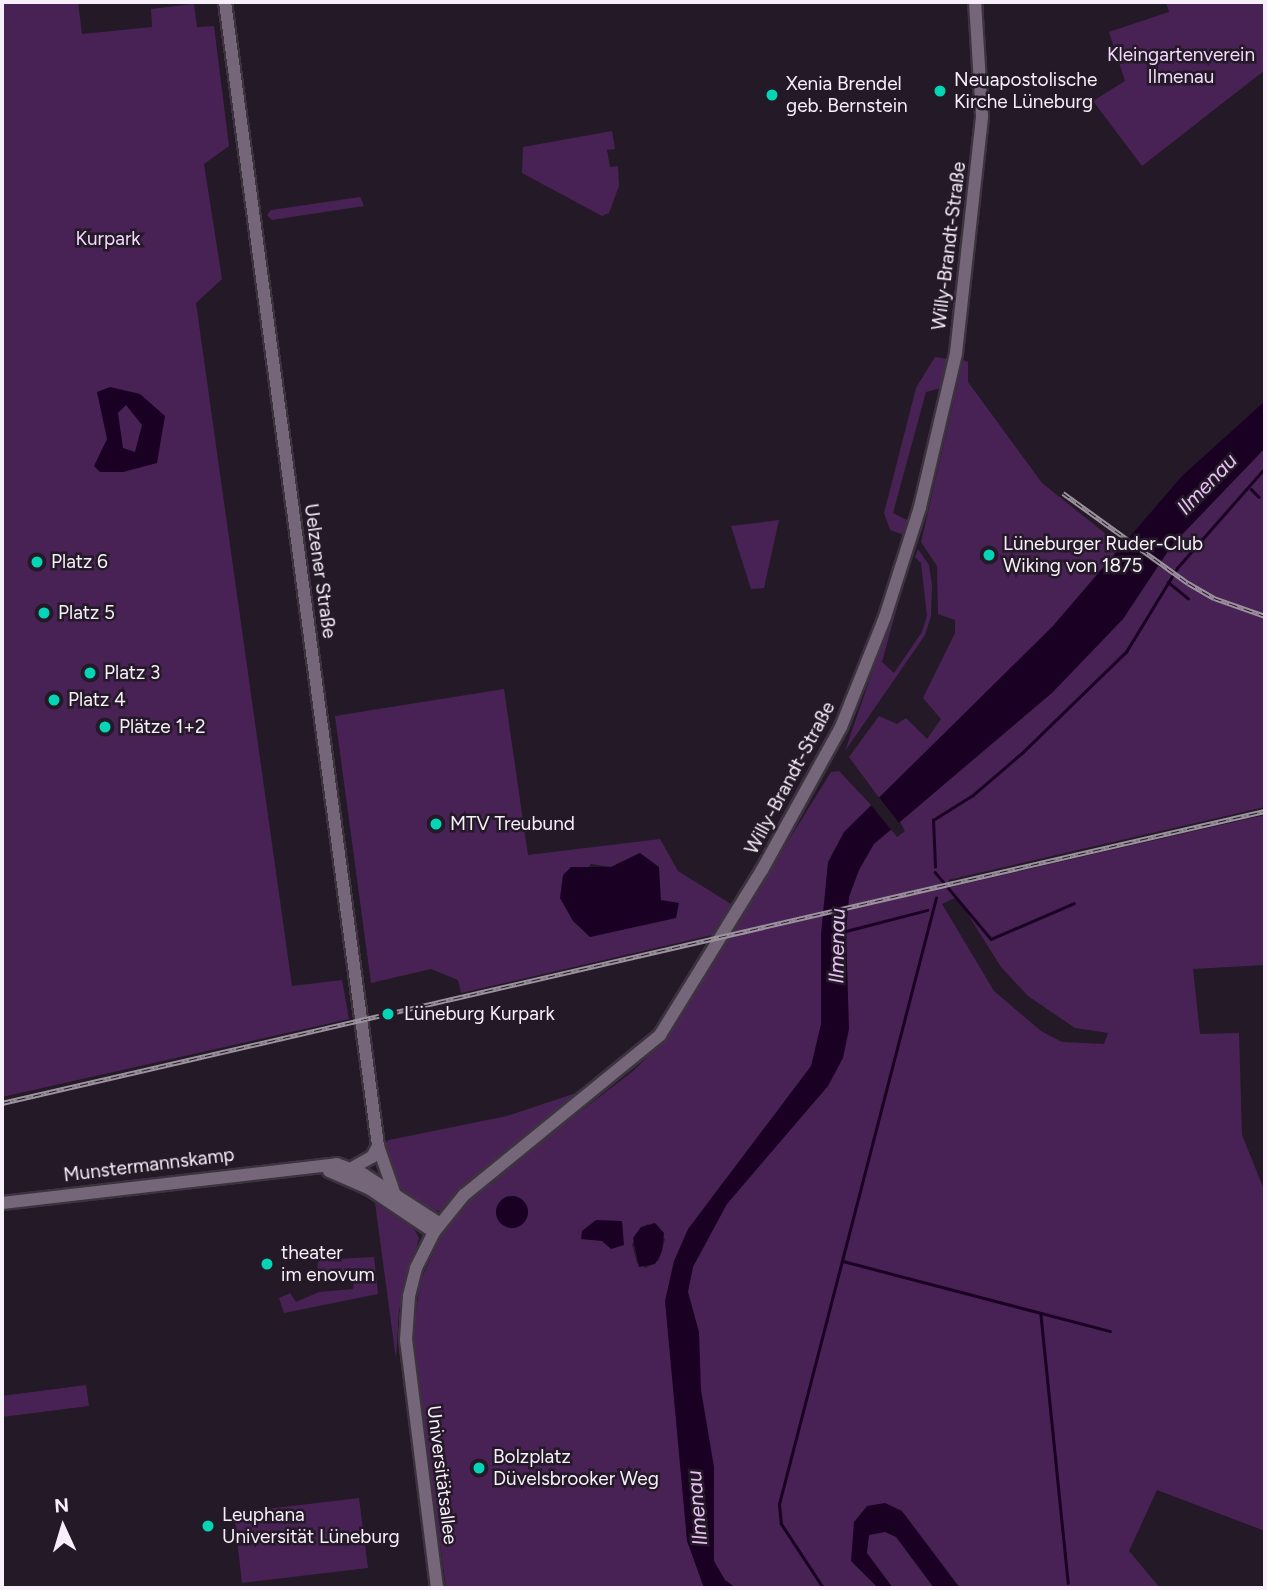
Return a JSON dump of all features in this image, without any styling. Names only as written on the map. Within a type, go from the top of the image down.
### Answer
[{"type":"street","name":"Uelzener Straße","points":[[225,2],[378,1146],[382,1167],[395,1195]]},
{"type":"street","name":"Willy-Brandt-Straße","points":[[409,1367],[409,1296],[437,1228],[481,1179],[660,1035],[720,941],[820,769],[864,672],[920,508],[956,353],[979,156],[982,89],[975,2]]},
{"type":"street","name":"Uelzener Straße","points":[[374,1181],[378,1146]]},
{"type":"street","points":[[352,1168],[372,1157],[378,1146]]},
{"type":"street","name":"Munstermannskamp","points":[[301,1166],[347,1176],[437,1228]]},
{"type":"street","name":"Munstermannskamp","points":[[2,1203],[301,1166],[352,1168],[395,1195],[437,1228]]},
{"type":"street","points":[[374,1181],[382,1167]]},
{"type":"street","name":"Universitätsallee","points":[[409,1367],[437,1588]]},
{"type":"green space","name":"Kurpark","points":[[2,2],[78,2],[82,34],[152,27],[151,9],[194,4],[197,27],[214,26],[229,146],[204,164],[222,279],[196,303],[292,986],[342,980],[349,1019],[2,1097]]},
{"type":"green space","name":"Kleingartenverein Ilmenau","points":[[1166,2],[1265,2],[1265,70],[1142,166],[1093,101],[1125,81],[1109,32],[1169,12]]},
{"type":"green space","points":[[612,131],[615,149],[607,150],[610,167],[618,166],[619,186],[609,213],[602,216],[522,173],[523,147]]},
{"type":"green space","points":[[360,197],[364,206],[272,220],[267,215],[271,210]]},
{"type":"green space","points":[[935,357],[947,359],[941,388],[926,392],[893,513],[909,521],[904,535],[890,530],[884,513],[916,388]]},
{"type":"green space","points":[[963,360],[968,362],[968,382],[1042,483],[1121,546],[1053,626],[880,799],[849,757],[879,716],[897,724],[906,718],[927,739],[941,719],[923,698],[955,633],[955,620],[938,614],[937,566],[921,542]]},
{"type":"green space","points":[[1265,448],[1265,807],[948,880],[951,887],[1265,815],[1265,965],[1193,969],[1200,1034],[1239,1033],[1242,1135],[1265,1192],[1265,1531],[1157,1490],[1129,1551],[1160,1588],[446,1588],[412,1341],[420,1282],[446,1225],[484,1186],[633,1071],[664,1041],[831,772],[839,771],[872,806],[869,810],[887,832],[891,829],[897,837],[905,831],[899,820],[1123,619],[1172,545]],"holes":[[[957,897],[1001,967],[1028,996],[1075,1028],[1108,1033],[1104,1044],[1062,1042],[1041,1031],[994,991],[942,904]],[[647,1224],[665,1239],[659,1260],[646,1268],[637,1263],[632,1244]]]},
{"type":"green space","points":[[779,520],[764,588],[751,589],[731,526]]},
{"type":"green space","points":[[918,549],[929,565],[932,585],[931,616],[925,635],[845,751],[907,571],[882,662],[894,673],[922,632],[927,616],[921,563],[915,557]]},
{"type":"green space","name":"MTV Treubund","points":[[504,689],[528,855],[660,839],[678,871],[731,904],[712,935],[461,993],[458,980],[431,969],[371,983],[335,716]],"holes":[[[640,853],[661,900],[590,937],[560,898],[591,864],[611,867]]]},
{"type":"green space","points":[[585,1090],[478,1173],[441,1211],[425,1210],[395,1190],[382,1146],[389,1140],[507,1116]]},
{"type":"green space","points":[[375,1203],[414,1229],[419,1238],[399,1310],[396,1359]]},
{"type":"green space","points":[[374,1257],[378,1294],[284,1313],[279,1298],[290,1293],[296,1302],[319,1292],[353,1289],[354,1272],[317,1272],[318,1260]]},
{"type":"green space","points":[[86,1385],[89,1406],[2,1417],[2,1396]]},
{"type":"green space","points":[[359,1498],[368,1568],[242,1583],[234,1513]]},
{"type":"water","points":[[110,387],[140,394],[165,416],[157,463],[123,472],[100,472],[94,466],[107,439],[97,392]],"holes":[[[126,405],[142,425],[135,452],[123,448],[118,413]]]},
{"type":"water","name":"Ilmenau","points":[[1265,401],[1265,448],[1172,545],[1123,619],[1053,692],[874,844],[859,870],[849,897],[846,931],[849,1029],[843,1058],[828,1086],[727,1204],[693,1267],[688,1292],[699,1332],[701,1390],[714,1467],[714,1561],[725,1580],[736,1588],[704,1588],[687,1541],[665,1301],[674,1261],[688,1229],[811,1066],[821,1024],[821,934],[828,862],[844,832],[1053,626],[1182,476]]},
{"type":"water","points":[[640,853],[659,867],[661,900],[679,903],[676,918],[590,937],[573,921],[560,898],[563,875],[571,867],[611,867]]},
{"type":"water","points":[[512,1196],[523,1201],[528,1212],[523,1223],[512,1228],[501,1223],[496,1212],[501,1201]]},
{"type":"water","points":[[596,1220],[622,1221],[624,1245],[611,1249],[602,1241],[581,1239],[582,1231]]},
{"type":"water","points":[[655,1223],[664,1233],[662,1251],[655,1264],[639,1267],[633,1238],[641,1227]]},
{"type":"water","points":[[885,1503],[902,1511],[960,1588],[934,1588],[896,1537],[885,1532],[869,1535],[867,1553],[893,1588],[878,1588],[851,1561],[854,1522],[867,1506]]},
{"type":"pier","points":[[1125,536],[1164,563],[1161,568],[1121,541]]},
{"type":"pier","points":[[878,796],[900,824],[893,832],[870,804]]},
{"type":"waterway","points":[[935,867],[933,820],[973,795],[1023,752],[1126,652],[1177,568],[1265,468]]},
{"type":"waterway","points":[[1251,489],[1259,497]]},
{"type":"waterway","points":[[1168,582],[1188,598]]},
{"type":"waterway","points":[[935,872],[991,939],[1074,903]]},
{"type":"waterway","points":[[823,1588],[781,1524],[779,1504],[936,898]]},
{"type":"waterway","name":"Ilmenau","points":[[842,932],[927,910]]},
{"type":"waterway","points":[[843,1261],[1110,1331]]},
{"type":"waterway","points":[[1041,1315],[1068,1583]]},
{"type":"railway","points":[[1063,493],[1188,583],[1214,598],[1265,616]]},
{"type":"railway","points":[[2,1103],[1265,811]]},
{"type":"place","name":"Neuapostolische Kirche Lüneburg","points":[[940,91]]},
{"type":"place","name":"Xenia Brendel geb. Bernstein","points":[[772,95]]},
{"type":"place","name":"Lüneburger Ruder-Club Wiking von 1875","points":[[989,555]]},
{"type":"place","name":"Platz 6","points":[[37,562]]},
{"type":"place","name":"Platz 5","points":[[44,613]]},
{"type":"place","name":"Platz 3","points":[[90,673]]},
{"type":"place","name":"Platz 4","points":[[54,700]]},
{"type":"place","name":"Plätze 1+2","points":[[105,727]]},
{"type":"place","name":"MTV Treubund","points":[[436,824]]},
{"type":"place","name":"Lüneburg Kurpark","points":[[388,1014]]},
{"type":"place","name":"theater im enovum","points":[[267,1264]]},
{"type":"place","name":"Bolzplatz Düvelsbrooker Weg","points":[[479,1468]]},
{"type":"place","name":"Leuphana Universität Lüneburg","points":[[208,1526]]}]
